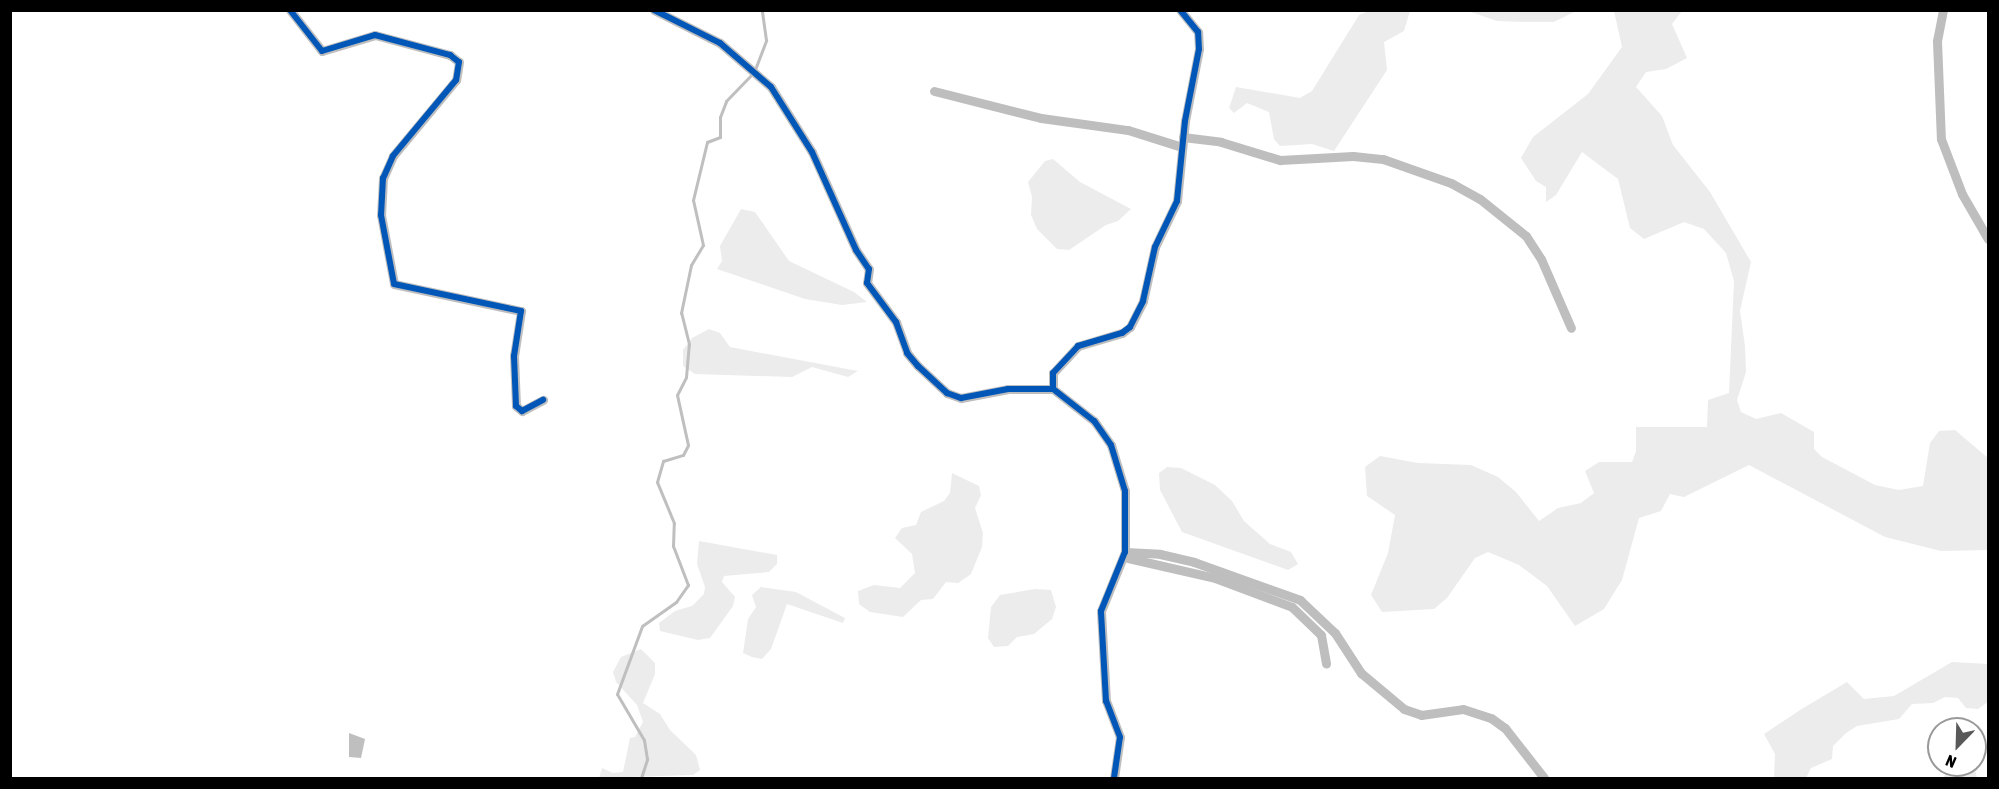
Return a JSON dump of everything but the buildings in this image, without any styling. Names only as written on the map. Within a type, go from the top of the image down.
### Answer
[{"type":"street","points":[[290,10],[322,51],[375,35],[450,55],[459,62],[456,80],[393,156],[383,178],[381,215],[394,284],[521,311],[514,356],[516,406],[522,411],[543,400]]},
{"type":"street","points":[[654,10],[706,35],[771,87],[812,152],[856,250],[869,269],[867,283],[896,322],[907,353],[918,366],[947,393],[961,398],[1008,389],[1053,389],[1099,427],[1115,453],[1125,491],[1124,554],[1101,611],[1106,701],[1120,737],[1114,778]]},
{"type":"street","points":[[1053,389],[1053,372],[1068,354],[1089,341],[1122,333],[1137,315],[1155,247],[1177,201],[1183,142],[1199,40],[1192,22],[1180,10]]},
{"type":"street","points":[[1942,10],[1937,40],[1941,139],[1962,194],[1989,239]]},
{"type":"street","points":[[934,91],[1041,118],[1137,132],[1183,142],[1221,142],[1280,160],[1353,156],[1383,159],[1451,183],[1480,199],[1526,236],[1541,259],[1571,327]]},
{"type":"street","points":[[1124,554],[1215,578],[1292,607],[1321,635],[1326,664]]},
{"type":"street","points":[[1124,554],[1194,562],[1300,600],[1335,633],[1360,673],[1404,709],[1421,715],[1463,709],[1491,718],[1505,728],[1544,778]]},
{"type":"shaded area","points":[[1369,11],[1410,11],[1404,31],[1384,42],[1387,70],[1334,151],[1312,144],[1280,146],[1274,139],[1269,112],[1247,103],[1234,113],[1229,108],[1236,87],[1300,98],[1312,91],[1359,15]]},
{"type":"shaded area","points":[[1468,11],[1576,11],[1554,22],[1524,22],[1497,21]]},
{"type":"shaded area","points":[[1614,11],[1682,11],[1672,24],[1687,58],[1666,69],[1646,72],[1636,87],[1662,116],[1673,145],[1710,192],[1751,262],[1740,311],[1746,372],[1737,400],[1741,412],[1756,419],[1781,413],[1814,432],[1814,449],[1822,457],[1875,485],[1899,490],[1923,486],[1930,443],[1939,431],[1955,430],[1988,458],[1988,550],[1941,551],[1885,537],[1749,465],[1684,497],[1670,494],[1661,511],[1639,518],[1622,580],[1604,609],[1575,626],[1547,586],[1519,565],[1488,552],[1475,558],[1447,598],[1434,609],[1382,612],[1371,595],[1388,553],[1395,515],[1367,496],[1365,467],[1380,456],[1418,463],[1471,465],[1498,477],[1516,492],[1539,521],[1558,508],[1581,503],[1594,493],[1585,471],[1599,462],[1632,462],[1636,451],[1636,427],[1707,427],[1708,400],[1729,393],[1734,281],[1726,253],[1704,229],[1684,222],[1644,239],[1630,228],[1618,179],[1582,152],[1556,195],[1546,202],[1546,187],[1536,181],[1521,158],[1533,137],[1588,94],[1622,47]]},
{"type":"shaded area","points":[[1053,159],[1080,182],[1131,209],[1118,221],[1106,225],[1069,250],[1057,249],[1037,229],[1031,215],[1032,197],[1028,182],[1045,161]]},
{"type":"shaded area","points":[[741,209],[755,212],[789,261],[854,292],[867,302],[842,305],[805,299],[717,269],[722,261],[720,246]]},
{"type":"shaded area","points":[[709,329],[720,333],[730,347],[858,371],[848,377],[812,367],[792,377],[695,374],[683,366],[683,350],[692,338]]},
{"type":"shaded area","points":[[1167,467],[1181,468],[1215,485],[1232,501],[1244,521],[1270,544],[1291,552],[1298,564],[1288,570],[1182,532],[1160,490],[1159,473]]},
{"type":"shaded area","points":[[952,473],[979,486],[981,495],[975,508],[983,533],[982,547],[971,574],[958,583],[946,582],[933,599],[921,600],[903,617],[870,612],[859,604],[858,591],[874,585],[900,588],[915,573],[912,554],[895,538],[902,528],[916,525],[921,512],[944,501],[950,493]]},
{"type":"shaded area","points":[[699,541],[777,555],[777,564],[769,572],[724,576],[722,582],[735,597],[733,606],[710,638],[698,640],[660,631],[659,623],[675,611],[692,606],[704,594],[705,587],[697,564]]},
{"type":"shaded area","points":[[761,587],[796,592],[845,618],[843,623],[787,604],[771,649],[762,659],[752,657],[743,653],[748,619],[756,607],[752,595]]},
{"type":"shaded area","points":[[1035,589],[1051,590],[1056,607],[1052,619],[1034,634],[1017,637],[1008,646],[994,647],[988,638],[991,607],[1000,595]]},
{"type":"shaded area","points":[[641,649],[655,663],[655,674],[643,703],[660,714],[670,730],[696,755],[700,770],[693,775],[599,778],[602,768],[613,773],[623,772],[630,738],[635,737],[643,722],[637,705],[616,682],[613,672],[621,657]]},
{"type":"shaded area","points":[[1952,662],[1988,664],[1988,702],[1978,709],[1966,708],[1958,698],[1945,697],[1933,703],[1912,704],[1899,719],[1857,726],[1846,733],[1833,746],[1832,759],[1811,768],[1806,778],[1774,778],[1775,754],[1764,734],[1800,710],[1847,682],[1864,699],[1894,696]]},
{"type":"shaded area","points":[[349,733],[365,739],[361,758],[349,757]]},
{"type":"shaded area","points":[[1977,777],[1977,778],[1943,778]]},
{"type":"waterway","points":[[641,778],[647,759],[644,740],[617,694],[642,626],[676,602],[688,585],[673,546],[674,523],[657,482],[663,461],[683,455],[688,445],[677,395],[686,377],[689,344],[681,313],[691,265],[703,245],[693,200],[707,142],[720,137],[720,117],[726,101],[754,72],[766,40],[762,10]]},
{"type":"cycle path","points":[[290,10],[322,51],[375,35],[450,55],[459,62],[456,80],[393,156],[383,178],[381,215],[394,284],[521,311],[514,356],[516,406],[522,411],[543,400]]},
{"type":"cycle path","points":[[654,10],[720,43],[771,87],[812,152],[856,250],[869,269],[867,283],[896,322],[907,353],[918,366],[947,393],[961,398],[1008,389],[1053,389]]},
{"type":"cycle path","points":[[1114,778],[1120,737],[1106,701],[1101,611],[1125,552],[1125,491],[1111,445],[1094,421],[1053,389],[1053,373],[1078,346],[1122,333],[1130,327],[1143,301],[1155,247],[1177,201],[1185,121],[1199,49],[1198,32],[1180,10]]}]
